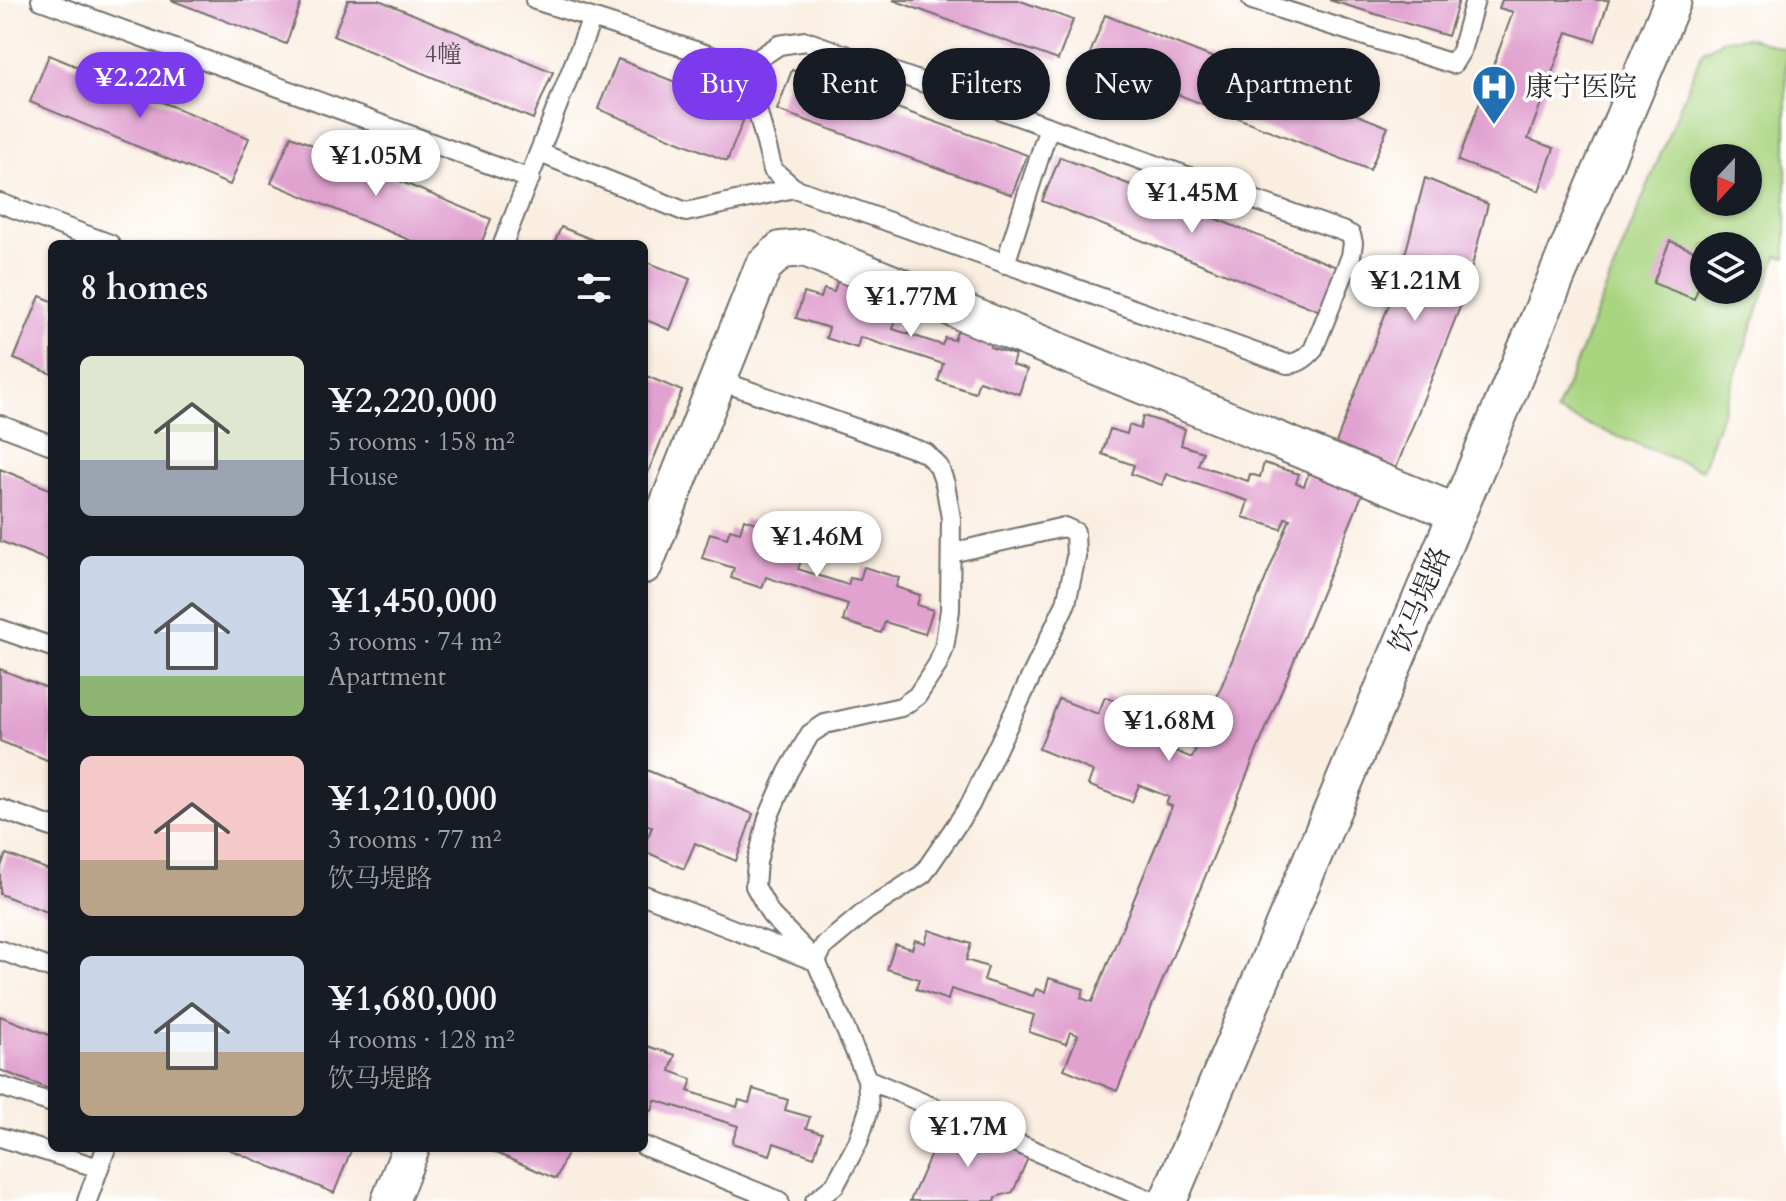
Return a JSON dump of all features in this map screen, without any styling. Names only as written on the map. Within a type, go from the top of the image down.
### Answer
[{"type":"street","name":"饮马堤路","points":[[1168,1201],[1673,0]]},
{"type":"street","points":[[648,555],[763,267],[781,250],[805,248],[1457,513]]},
{"type":"street","points":[[390,1201],[409,1152]]},
{"type":"lane","points":[[41,0],[530,179]]},
{"type":"lane","points":[[535,0],[686,48]]},
{"type":"lane","points":[[1252,0],[1453,64],[1461,51],[1475,0]]},
{"type":"lane","points":[[505,240],[592,18]]},
{"type":"lane","points":[[760,120],[773,170],[794,188],[1287,364],[1294,364],[1313,350],[1351,256],[1351,235],[1345,232],[806,41],[774,48]]},
{"type":"lane","points":[[1005,264],[1049,127]]},
{"type":"lane","points":[[540,153],[686,212],[794,188]]},
{"type":"lane","points":[[0,203],[99,240]]},
{"type":"lane","points":[[718,380],[926,453],[939,467],[951,518],[950,610],[938,664],[917,696],[901,707],[825,724],[810,734],[788,772],[768,818],[757,862],[755,886],[771,915],[816,961],[867,1079],[869,1109],[858,1142],[835,1185],[815,1201]]},
{"type":"lane","points":[[0,425],[48,443]]},
{"type":"lane","points":[[816,961],[824,946],[866,911],[923,874],[970,805],[1066,603],[1077,537],[1075,532],[1064,527],[951,553]]},
{"type":"lane","points":[[0,629],[48,646]]},
{"type":"lane","points":[[0,809],[48,826]]},
{"type":"lane","points":[[648,897],[816,961]]},
{"type":"lane","points":[[0,950],[48,968]]},
{"type":"lane","points":[[867,1079],[1152,1201]]},
{"type":"lane","points":[[0,1086],[48,1102]]},
{"type":"lane","points":[[0,1137],[99,1168]]},
{"type":"lane","points":[[648,1148],[779,1201]]},
{"type":"lane","points":[[87,1201],[105,1152]]},
{"type":"green space","points":[[1747,37],[1786,49],[1786,258],[1777,256],[1762,299],[1762,232],[1690,232],[1690,304],[1760,304],[1702,470],[1556,412],[1702,52],[1724,39]]},
{"type":"building","points":[[171,0],[302,0],[286,44]]},
{"type":"building","points":[[348,0],[379,0],[553,72],[533,119],[333,36]]},
{"type":"building","points":[[893,0],[1018,0],[1073,20],[1058,60],[1050,57],[1050,48],[1025,48]]},
{"type":"building","points":[[1329,0],[1459,0],[1448,36]]},
{"type":"building","points":[[1502,0],[1609,0],[1595,41],[1567,32],[1528,139],[1554,148],[1539,191],[1458,161],[1513,12],[1499,8]]},
{"type":"building","points":[[1105,15],[1197,51],[1197,102],[1181,96],[1181,48],[1092,48]]},
{"type":"building","points":[[49,55],[249,138],[230,185],[30,102]]},
{"type":"building","points":[[618,59],[672,81],[672,120],[743,120],[727,161],[598,109]]},
{"type":"building","points":[[792,70],[793,70],[793,116],[777,110]]},
{"type":"building","points":[[906,111],[922,117],[922,120],[930,120],[1027,155],[1012,195],[805,120],[906,120]]},
{"type":"building","points":[[1243,120],[1370,120],[1388,127],[1370,170]]},
{"type":"building","points":[[291,136],[491,219],[483,240],[409,240],[271,183]]},
{"type":"building","points":[[1060,157],[1342,269],[1325,313],[1042,201]]},
{"type":"building","points":[[1425,178],[1488,204],[1464,297],[1396,468],[1336,443],[1399,278]]},
{"type":"building","points":[[561,227],[593,240],[556,240]]},
{"type":"building","points":[[1670,241],[1690,249],[1690,297],[1653,283]]},
{"type":"building","points":[[648,263],[690,279],[670,330],[648,321]]},
{"type":"building","points":[[838,279],[880,293],[875,309],[897,316],[893,329],[942,345],[945,338],[954,340],[959,327],[993,338],[990,347],[1015,355],[1012,365],[1027,370],[1019,394],[979,381],[975,393],[938,381],[943,364],[860,337],[857,348],[826,338],[829,328],[796,318],[804,293],[821,298],[824,289],[834,292]]},
{"type":"building","points":[[40,296],[48,299],[48,372],[14,359]]},
{"type":"building","points":[[648,377],[682,391],[648,472]]},
{"type":"building","points":[[1143,416],[1185,429],[1181,445],[1203,452],[1198,465],[1248,481],[1250,474],[1260,477],[1264,463],[1299,474],[1296,483],[1304,486],[1309,473],[1362,495],[1117,1091],[1064,1069],[1078,1035],[1070,1032],[1066,1044],[1029,1032],[1034,1015],[951,989],[948,1000],[916,989],[919,979],[887,969],[895,944],[912,949],[915,940],[925,943],[929,930],[971,944],[966,960],[988,967],[984,980],[1033,996],[1036,989],[1045,992],[1049,978],[1084,989],[1081,998],[1092,1002],[1172,806],[1166,804],[1169,797],[1139,785],[1132,802],[1088,785],[1093,771],[1039,749],[1059,699],[1098,714],[1105,697],[1184,729],[1175,751],[1192,758],[1290,519],[1285,518],[1281,529],[1243,517],[1248,501],[1166,474],[1162,485],[1131,474],[1134,465],[1102,454],[1110,429],[1127,434],[1129,425],[1140,429]]},
{"type":"building","points":[[0,469],[48,488],[48,560],[0,541]]},
{"type":"building","points":[[744,519],[786,533],[781,549],[803,556],[798,569],[848,585],[850,578],[860,580],[864,567],[899,578],[896,587],[920,595],[917,605],[933,610],[925,634],[885,622],[881,633],[843,621],[848,604],[766,577],[762,588],[731,578],[734,568],[702,558],[710,533],[727,538],[730,529],[740,532]]},
{"type":"building","points":[[0,669],[48,688],[48,760],[0,741]]},
{"type":"building","points":[[648,771],[753,814],[736,861],[695,843],[684,869],[648,853],[648,836],[652,827],[648,825]]},
{"type":"building","points":[[6,854],[48,870],[48,912],[0,894],[0,870]]},
{"type":"building","points":[[0,1016],[48,1034],[48,1088],[0,1070]]},
{"type":"building","points":[[648,1046],[675,1055],[670,1071],[692,1079],[688,1091],[737,1107],[739,1100],[749,1103],[753,1089],[788,1100],[785,1110],[810,1117],[806,1128],[822,1133],[814,1157],[774,1143],[770,1155],[732,1143],[738,1126],[655,1100],[652,1111],[648,1110]]},
{"type":"building","points":[[945,1122],[1028,1158],[1013,1192],[996,1197],[995,1201],[910,1201]]},
{"type":"building","points":[[236,1152],[350,1152],[334,1193]]},
{"type":"building","points":[[494,1152],[567,1152],[556,1179]]},
{"type":"place","name":"康宁医院","points":[[1494,126]]}]
